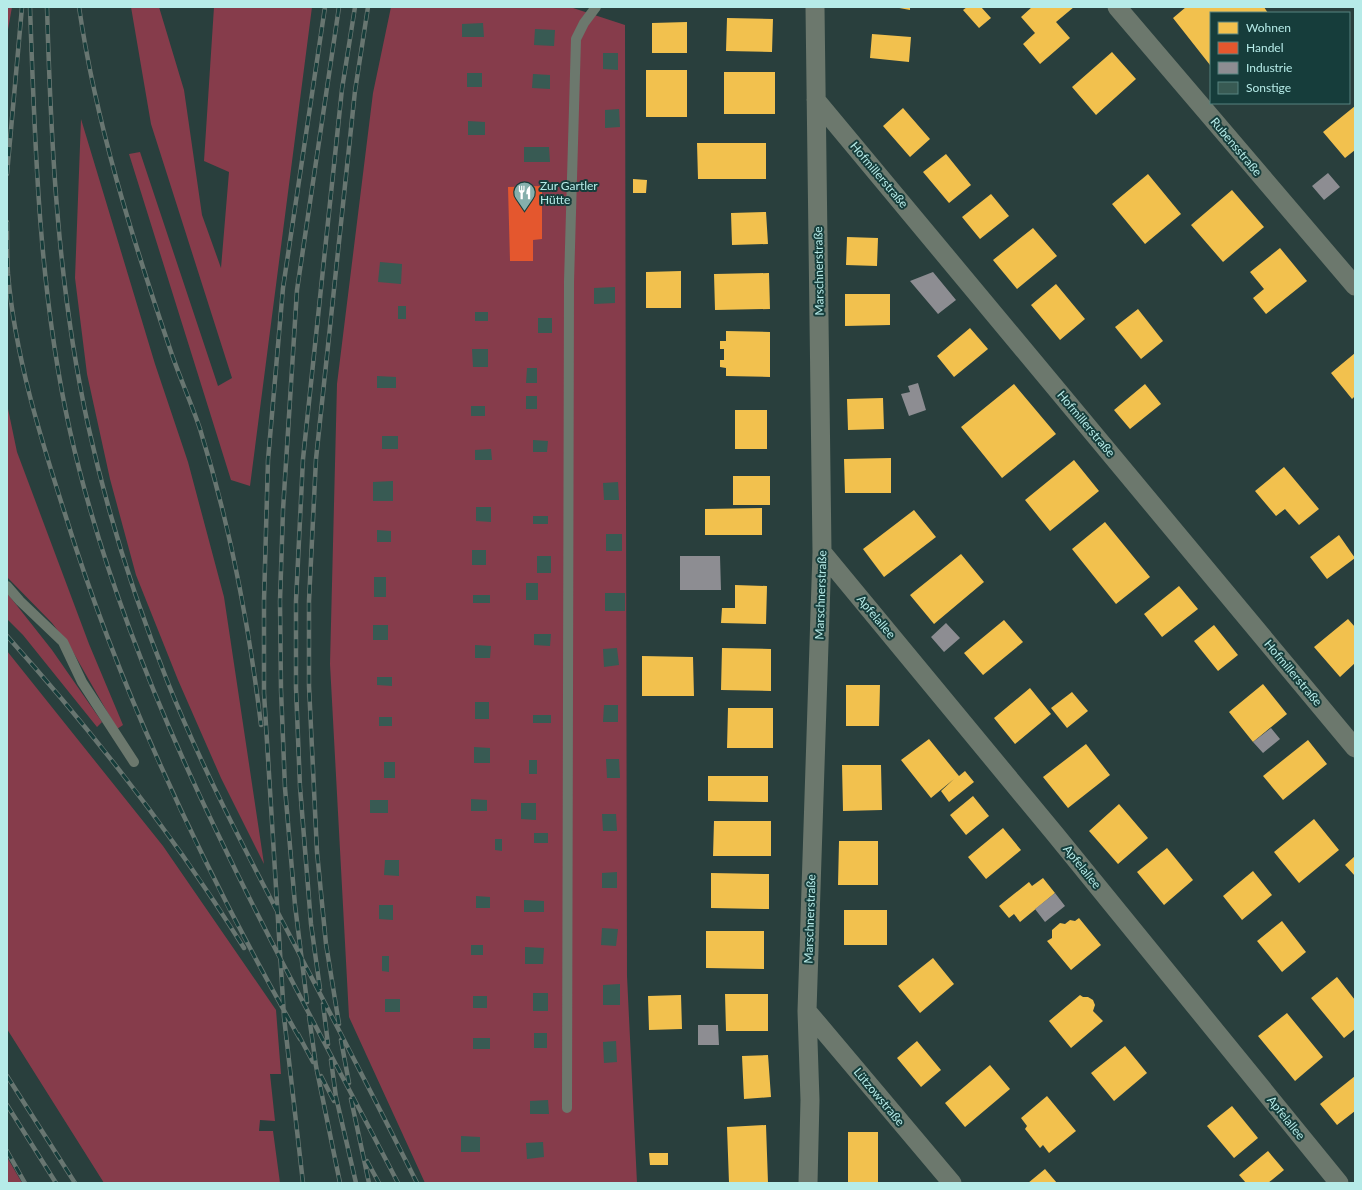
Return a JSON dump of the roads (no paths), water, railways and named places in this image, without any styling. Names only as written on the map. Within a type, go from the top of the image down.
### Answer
[{"type":"street","name":"Marschnerstraße","points":[[808,1183],[810,1100],[807,1011],[822,552],[815,7]]},
{"type":"street","name":"Rubensstraße","points":[[1117,7],[1355,286]]},
{"type":"street","name":"Hofmillerstraße","points":[[816,100],[1355,748]]},
{"type":"street","name":"Apfelallee","points":[[822,552],[1339,1183]]},
{"type":"street","name":"Lützowstraße","points":[[807,1011],[952,1183]]},
{"type":"lane","points":[[568,1108],[570,266],[576,39],[584,23],[596,7]]},
{"type":"lane","points":[[7,586],[20,601],[63,642],[82,682],[134,762]]},
{"type":"railway","points":[[7,174],[22,7]]},
{"type":"railway","points":[[30,7],[40,220],[51,326],[70,431],[96,530],[129,628],[167,723],[210,817],[302,1001],[398,1183]]},
{"type":"railway","points":[[47,7],[54,165],[63,269],[70,322],[88,425],[113,523],[133,588],[168,683],[210,778],[240,840],[417,1183]]},
{"type":"railway","points":[[79,7],[95,94],[105,137],[129,222],[156,307],[200,429],[211,465],[237,576],[251,650],[261,725]]},
{"type":"railway","points":[[303,1183],[284,1017],[264,693],[264,601],[268,460],[283,288],[325,7]]},
{"type":"railway","points":[[307,1002],[295,905],[285,788],[281,690],[280,601],[283,510],[297,290],[339,7]]},
{"type":"railway","points":[[320,989],[311,924],[300,787],[296,688],[296,601],[303,459],[342,89],[355,7]]},
{"type":"railway","points":[[339,1024],[326,944],[317,852],[309,686],[309,601],[316,459],[355,91],[368,7]]},
{"type":"railway","points":[[7,222],[7,255],[11,305],[16,335],[30,396],[65,514],[112,650],[139,717],[199,848],[231,912],[300,1039]]},
{"type":"railway","points":[[7,636],[71,710],[162,826],[218,907],[244,948]]},
{"type":"railway","points":[[323,1004],[328,1044]]},
{"type":"railway","points":[[309,1016],[316,1066],[340,1183]]},
{"type":"railway","points":[[298,1034],[313,1062]]},
{"type":"railway","points":[[341,1040],[349,1083]]},
{"type":"railway","points":[[331,1060],[336,1097],[356,1183]]},
{"type":"railway","points":[[7,1076],[75,1183]]},
{"type":"railway","points":[[321,1076],[334,1101]]},
{"type":"railway","points":[[351,1099],[369,1183]]},
{"type":"railway","points":[[7,1105],[56,1183]]},
{"type":"railway","points":[[7,1151],[25,1183]]},
{"type":"railway","points":[[367,1161],[379,1183]]},
{"type":"place","name":"Zur Gartler Hütte","points":[[525,212]]}]
